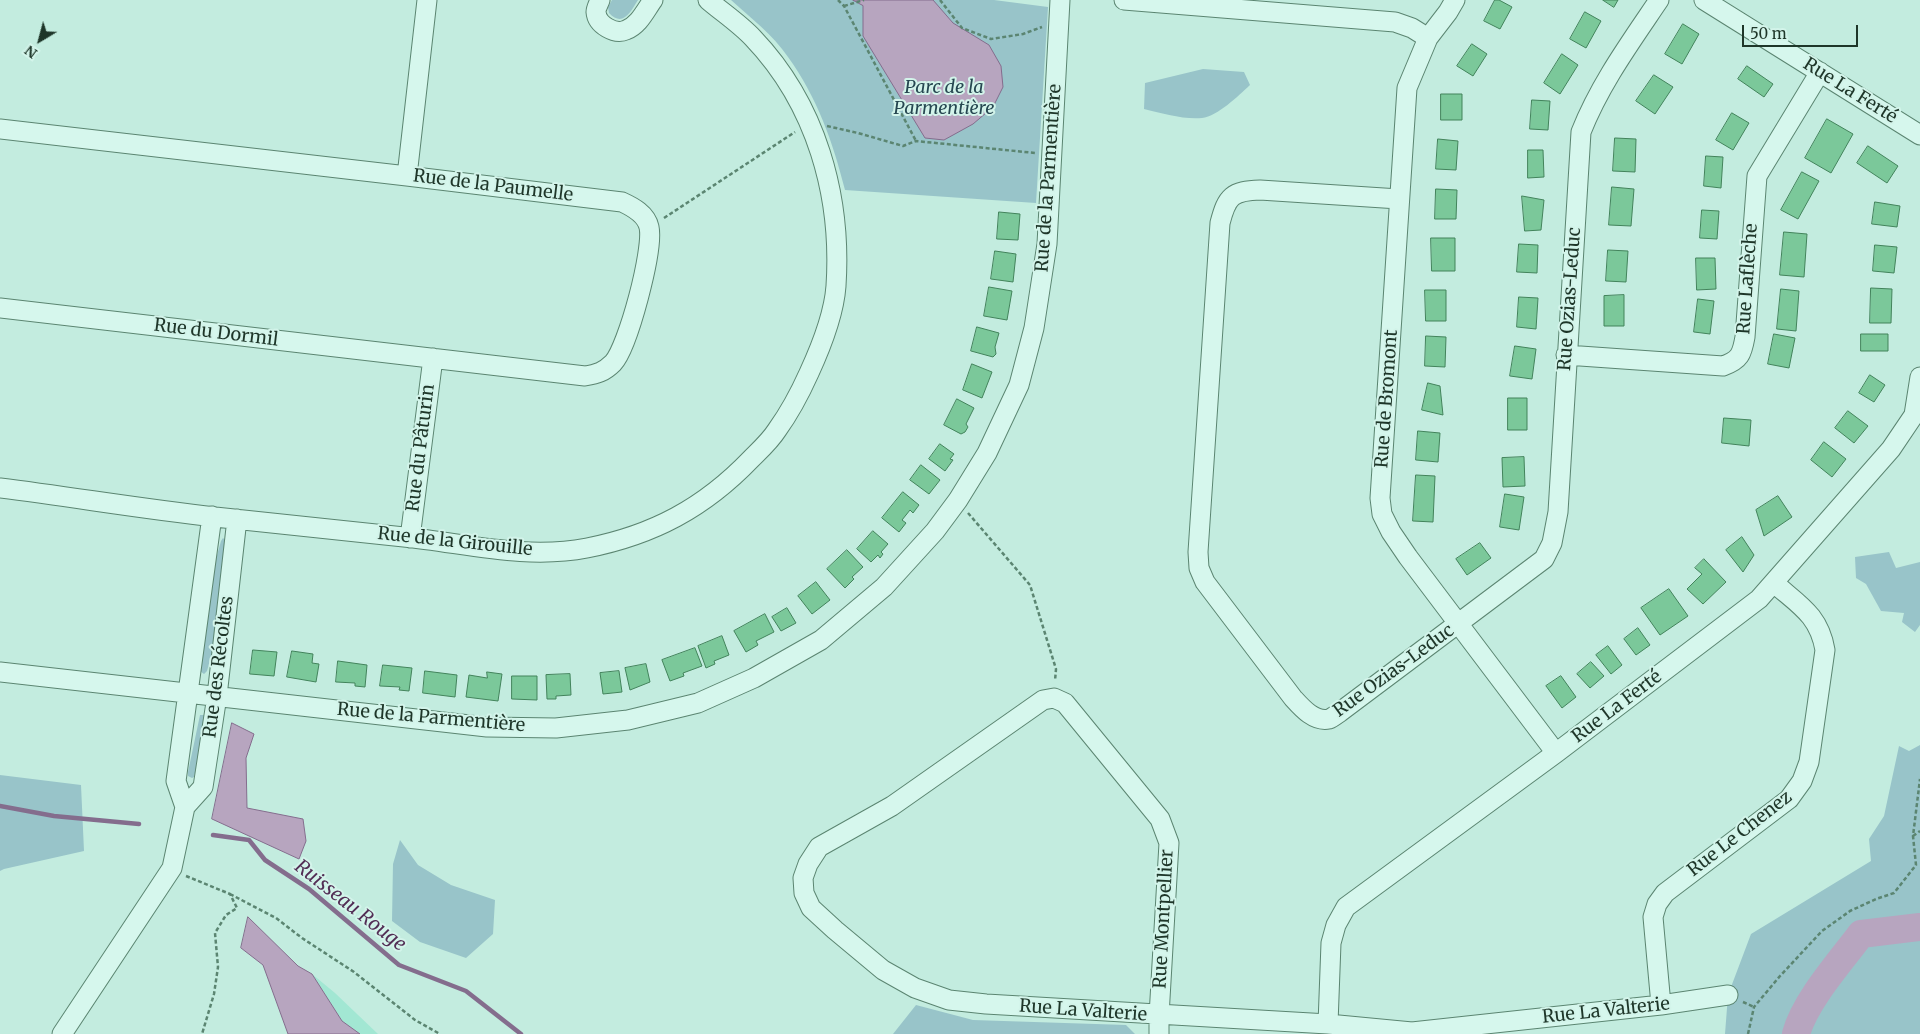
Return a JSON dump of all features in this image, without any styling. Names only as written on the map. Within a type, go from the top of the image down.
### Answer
[{"type":"street","points":[[600,0],[596,12],[602,24],[613,30],[625,31],[638,22],[653,0]]},
{"type":"street","name":"Rue de la Girouille","points":[[0,488],[236,519],[410,538],[472,548],[528,553],[584,549],[642,533],[689,512],[738,473],[776,433],[801,391],[822,345],[836,290],[837,241],[832,196],[822,155],[809,123],[783,74],[752,36],[708,0]]},
{"type":"street","name":"Rue de la Parmentière","points":[[0,672],[487,727],[556,728],[628,720],[698,703],[754,678],[821,640],[884,587],[935,531],[958,500],[987,453],[1019,385],[1034,328],[1047,244],[1060,0]]},
{"type":"street","points":[[1124,0],[1395,22],[1412,28],[1428,38]]},
{"type":"street","name":"Rue de Bromont","points":[[1455,0],[1428,38],[1407,88],[1380,498],[1382,514],[1391,532],[1556,753]]},
{"type":"street","name":"Rue Ozias-Leduc","points":[[1399,199],[1260,190],[1242,191],[1230,196],[1220,223],[1198,568],[1205,582],[1293,698],[1305,711],[1315,717],[1329,719],[1340,712],[1544,558],[1552,543],[1558,512],[1566,354],[1581,132],[1592,104],[1609,74],[1659,0]]},
{"type":"street","name":"Rue La Ferté","points":[[1704,0],[1920,135]]},
{"type":"street","points":[[407,176],[422,1]]},
{"type":"street","name":"Rue Laflèche","points":[[1566,354],[1723,366],[1735,362],[1743,351],[1745,338],[1756,176],[1820,72]]},
{"type":"street","name":"Rue de la Paumelle","points":[[0,130],[622,202],[639,210],[650,226]]},
{"type":"street","points":[[432,358],[586,376],[602,373],[614,362],[627,335],[642,290],[650,226]]},
{"type":"street","name":"Rue du Dormil","points":[[0,308],[432,358]]},
{"type":"street","name":"Rue du Pâturin","points":[[410,538],[432,358]]},
{"type":"street","name":"Rue La Ferté","points":[[1328,1024],[1331,943],[1336,925],[1346,907],[1556,753],[1759,599],[1890,449],[1914,415],[1920,377]]},
{"type":"street","name":"Rue des Récoltes","points":[[212,516],[176,781],[185,807],[204,787],[217,696],[236,519]]},
{"type":"street","name":"Rue Le Chenez","points":[[1660,1005],[1653,917],[1657,904],[1664,893],[1789,800],[1802,781],[1809,762],[1825,650],[1822,635],[1813,618],[1774,583]]},
{"type":"street","name":"Rue La Valterie","points":[[1054,698],[1043,700],[1030,708],[892,806],[819,847],[808,864],[803,878],[804,893],[811,908],[834,930],[883,970],[915,988],[949,1000],[1159,1025],[1328,1024],[1412,1032],[1660,1005],[1728,995]]},
{"type":"street","name":"Rue Montpellier","points":[[1054,698],[1065,703],[1160,819],[1169,843],[1159,1025]]},
{"type":"street","points":[[62,1034],[172,868],[185,807]]},
{"type":"path","points":[[838,0],[844,6],[916,141]]},
{"type":"path","points":[[844,6],[864,0]]},
{"type":"path","points":[[940,0],[962,28],[991,39],[1023,34],[1059,20]]},
{"type":"path","points":[[650,226],[809,123],[858,133],[903,146],[916,141],[1052,154]]},
{"type":"path","points":[[958,500],[1030,586],[1056,669],[1054,698]]},
{"type":"path","points":[[1748,1034],[1754,1007],[1822,931],[1850,911],[1894,893],[1916,865],[1914,836],[1920,779]]},
{"type":"path","points":[[1914,836],[1920,831]]},
{"type":"path","points":[[172,868],[196,881],[230,894],[276,918],[302,938],[354,972],[415,1020],[440,1034]]},
{"type":"path","points":[[202,1034],[214,994],[218,967],[215,933],[226,915],[237,908],[230,894]]},
{"type":"green space","points":[[612,0],[638,0],[626,16],[618,19],[609,13],[608,7]]},
{"type":"green space","name":"Parc de la Parmentière","points":[[731,0],[994,0],[1048,7],[1036,203],[845,190],[823,120],[798,72],[776,41]]},
{"type":"green space","points":[[1203,69],[1244,72],[1250,85],[1221,110],[1202,118],[1181,117],[1144,109],[1145,83]]},
{"type":"green space","points":[[223,538],[226,541],[215,642],[207,671],[204,674],[200,671],[212,573]]},
{"type":"green space","points":[[1889,552],[1896,568],[1920,562],[1920,625],[1915,632],[1902,622],[1904,613],[1881,611],[1866,584],[1856,578],[1855,557]]},
{"type":"green space","points":[[200,715],[205,715],[202,744],[194,777],[192,778],[188,776],[188,772]]},
{"type":"green space","points":[[1920,745],[1920,1034],[1725,1034],[1728,995],[1751,934],[1871,861],[1869,839],[1884,816],[1899,746],[1909,751]]},
{"type":"green space","points":[[0,775],[81,785],[84,851],[0,871]]},
{"type":"green space","points":[[400,840],[418,865],[451,885],[495,900],[493,934],[466,958],[420,942],[392,921],[393,864]]},
{"type":"green space","points":[[916,1005],[973,1020],[1126,1025],[1135,1034],[893,1034]]},
{"type":"sand","points":[[312,974],[378,1034],[360,1034],[342,1021]]},
{"type":"shaded area","points":[[853,0],[933,0],[953,23],[989,45],[1001,66],[1003,87],[993,107],[973,124],[944,140],[925,138],[863,36],[863,6]]},
{"type":"shaded area","points":[[232,723],[254,734],[246,758],[247,808],[303,819],[306,841],[299,859],[212,819]]},
{"type":"shaded area","points":[[248,917],[298,966],[312,974],[342,1021],[360,1034],[288,1034],[263,965],[241,948]]},
{"type":"building","points":[[1495,0],[1499,0],[1512,7],[1500,29],[1484,21]]},
{"type":"building","points":[[1603,0],[1618,0],[1614,7]]},
{"type":"building","points":[[1585,12],[1601,21],[1586,48],[1570,39]]},
{"type":"building","points":[[1683,24],[1699,34],[1682,64],[1665,54]]},
{"type":"building","points":[[1472,44],[1487,54],[1473,76],[1457,66]]},
{"type":"building","points":[[1562,54],[1578,65],[1560,94],[1544,83]]},
{"type":"building","points":[[1747,66],[1773,84],[1764,97],[1738,79]]},
{"type":"building","points":[[1654,75],[1673,87],[1655,114],[1636,101]]},
{"type":"building","points":[[1441,94],[1462,94],[1462,120],[1441,120]]},
{"type":"building","points":[[1532,100],[1550,101],[1548,130],[1530,129]]},
{"type":"building","points":[[1732,113],[1749,123],[1733,150],[1716,140]]},
{"type":"building","points":[[1827,119],[1853,134],[1831,173],[1805,158]]},
{"type":"building","points":[[1615,138],[1636,139],[1635,172],[1613,171]]},
{"type":"building","points":[[1438,139],[1458,141],[1456,170],[1436,169]]},
{"type":"building","points":[[1868,146],[1898,166],[1887,183],[1857,163]]},
{"type":"building","points":[[1528,150],[1543,150],[1544,177],[1528,178]]},
{"type":"building","points":[[1706,156],[1723,157],[1721,188],[1704,186]]},
{"type":"building","points":[[1802,172],[1819,181],[1798,219],[1781,210]]},
{"type":"building","points":[[1612,187],[1634,189],[1631,226],[1609,225]]},
{"type":"building","points":[[1436,189],[1457,190],[1456,219],[1435,219]]},
{"type":"building","points":[[1522,196],[1544,200],[1541,230],[1525,231]]},
{"type":"building","points":[[1875,202],[1900,206],[1897,227],[1872,224]]},
{"type":"building","points":[[1702,210],[1719,211],[1717,239],[1700,238]]},
{"type":"building","points":[[999,212],[1020,214],[1018,240],[997,239]]},
{"type":"building","points":[[1784,232],[1807,234],[1804,277],[1780,275]]},
{"type":"building","points":[[1431,238],[1455,238],[1455,271],[1432,271]]},
{"type":"building","points":[[1519,244],[1538,245],[1537,273],[1517,272]]},
{"type":"building","points":[[1875,245],[1897,247],[1894,273],[1873,271]]},
{"type":"building","points":[[1608,250],[1628,251],[1626,282],[1606,281]]},
{"type":"building","points":[[995,251],[1016,254],[1013,282],[991,279]]},
{"type":"building","points":[[1696,258],[1715,258],[1716,289],[1697,290]]},
{"type":"building","points":[[989,287],[1012,291],[1007,320],[984,316]]},
{"type":"building","points":[[1871,288],[1892,289],[1891,323],[1870,323]]},
{"type":"building","points":[[1781,289],[1799,291],[1796,331],[1777,329]]},
{"type":"building","points":[[1425,290],[1446,290],[1446,321],[1426,321]]},
{"type":"building","points":[[1624,295],[1624,326],[1604,326],[1604,296]]},
{"type":"building","points":[[1519,297],[1538,298],[1536,329],[1517,327]]},
{"type":"building","points":[[1698,299],[1714,301],[1710,334],[1694,332]]},
{"type":"building","points":[[977,327],[999,333],[995,347],[996,354],[993,357],[971,351]]},
{"type":"building","points":[[1774,334],[1795,338],[1789,368],[1768,364]]},
{"type":"building","points":[[1861,334],[1888,334],[1888,351],[1861,351]]},
{"type":"building","points":[[1426,336],[1446,337],[1445,367],[1425,366]]},
{"type":"building","points":[[1515,346],[1536,349],[1532,379],[1510,376]]},
{"type":"building","points":[[972,364],[992,372],[982,398],[963,390]]},
{"type":"building","points":[[1870,375],[1885,385],[1874,402],[1859,393]]},
{"type":"building","points":[[1428,383],[1440,386],[1443,415],[1422,410]]},
{"type":"building","points":[[1508,398],[1527,398],[1527,430],[1508,430]]},
{"type":"building","points":[[957,399],[974,408],[966,424],[968,427],[961,434],[944,425]]},
{"type":"building","points":[[1848,411],[1868,426],[1854,443],[1835,428]]},
{"type":"building","points":[[1724,418],[1751,420],[1749,446],[1722,443]]},
{"type":"building","points":[[1418,431],[1440,433],[1438,462],[1416,460]]},
{"type":"building","points":[[1824,442],[1846,459],[1832,477],[1811,460]]},
{"type":"building","points":[[940,444],[954,454],[950,459],[953,460],[945,471],[929,459]]},
{"type":"building","points":[[1524,457],[1525,486],[1503,487],[1502,458]]},
{"type":"building","points":[[921,465],[940,480],[929,494],[910,480]]},
{"type":"building","points":[[1416,475],[1435,476],[1433,522],[1413,521]]},
{"type":"building","points":[[903,492],[919,505],[913,513],[910,510],[902,520],[906,523],[899,532],[882,518]]},
{"type":"building","points":[[1505,494],[1524,497],[1519,530],[1500,527]]},
{"type":"building","points":[[1778,496],[1792,517],[1764,536],[1756,510]]},
{"type":"building","points":[[873,531],[888,544],[881,552],[883,554],[880,558],[878,555],[871,562],[857,549]]},
{"type":"building","points":[[1742,537],[1754,555],[1743,572],[1726,550]]},
{"type":"building","points":[[1480,543],[1491,558],[1467,575],[1456,559]]},
{"type":"building","points":[[847,550],[863,567],[852,577],[854,579],[845,588],[827,569]]},
{"type":"building","points":[[1704,559],[1726,582],[1703,604],[1687,589],[1702,574],[1695,568]]},
{"type":"building","points":[[816,582],[830,600],[812,614],[798,596]]},
{"type":"building","points":[[1669,589],[1688,616],[1660,635],[1641,608]]},
{"type":"building","points":[[787,608],[796,623],[781,631],[772,617]]},
{"type":"building","points":[[765,614],[774,632],[756,641],[758,645],[746,652],[734,631]]},
{"type":"building","points":[[1638,628],[1650,645],[1636,655],[1624,639]]},
{"type":"building","points":[[722,636],[729,655],[714,661],[715,664],[706,668],[698,646]]},
{"type":"building","points":[[1608,646],[1622,665],[1611,674],[1596,655]]},
{"type":"building","points":[[695,648],[702,666],[683,673],[684,676],[670,681],[662,660]]},
{"type":"building","points":[[253,650],[277,652],[274,676],[250,674]]},
{"type":"building","points":[[292,651],[313,654],[312,663],[319,664],[316,682],[287,677]]},
{"type":"building","points":[[338,661],[367,665],[365,687],[355,686],[355,683],[336,682]]},
{"type":"building","points":[[1591,662],[1604,676],[1590,688],[1577,674]]},
{"type":"building","points":[[646,664],[650,682],[630,690],[625,668]]},
{"type":"building","points":[[383,665],[412,668],[409,691],[399,690],[400,687],[380,686]]},
{"type":"building","points":[[425,671],[457,675],[455,697],[423,693]]},
{"type":"building","points":[[619,671],[622,692],[603,694],[600,673]]},
{"type":"building","points":[[487,672],[502,674],[498,701],[466,697],[469,675],[487,678]]},
{"type":"building","points":[[570,674],[571,695],[547,699],[546,675]]},
{"type":"building","points":[[512,676],[537,676],[537,700],[512,699]]},
{"type":"building","points":[[1561,676],[1576,697],[1562,708],[1546,686]]},
{"type":"waterway","name":"Ruisseau Rouge","points":[[0,806],[54,816],[139,824]]},
{"type":"waterway","name":"Ruisseau Rouge","points":[[213,835],[249,840],[265,860],[309,889],[399,965],[466,991],[521,1034]]},
{"type":"waterway","points":[[1796,1034],[1815,995],[1861,934],[1920,927]]}]
